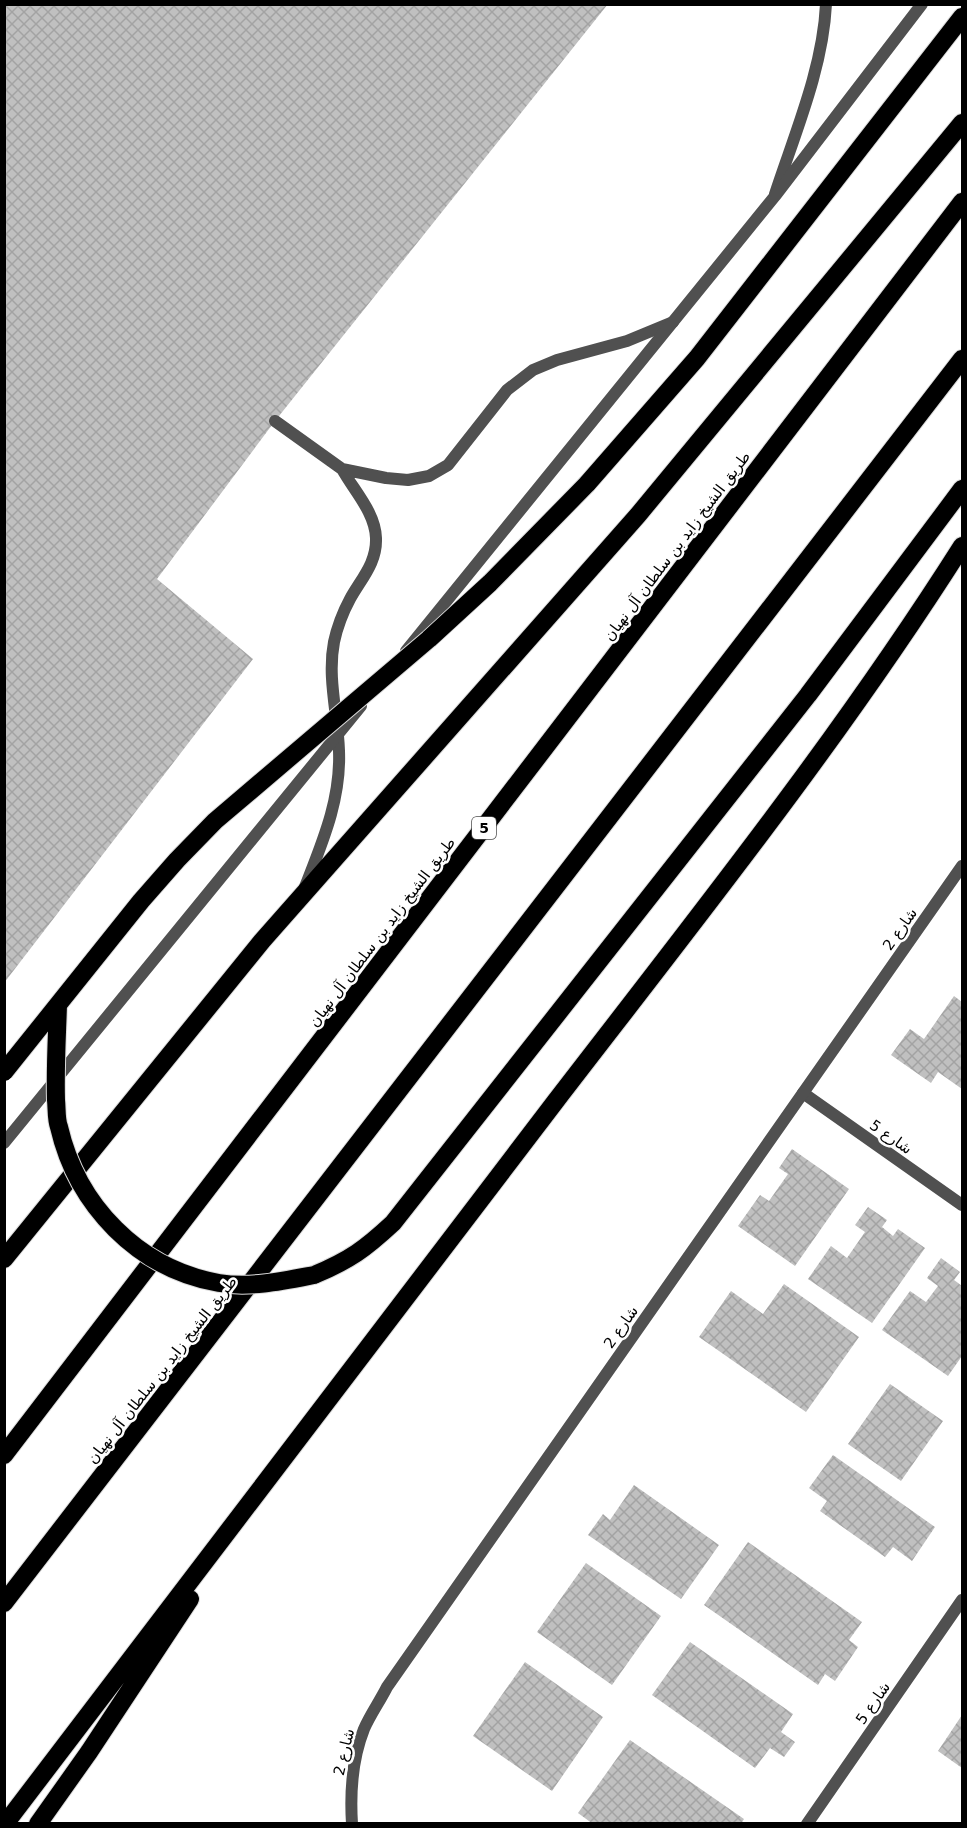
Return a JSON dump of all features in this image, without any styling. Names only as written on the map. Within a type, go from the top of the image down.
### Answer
[{"type":"highway","points":[[4,1072],[141,901],[215,821],[245,793],[429,639],[490,583],[587,484],[697,358],[963,17]]},
{"type":"highway","points":[[4,1259],[262,940],[638,515],[963,123]]},
{"type":"highway","name":"طريق الشيخ زايد بن سلطان آل نهيان","points":[[4,1455],[963,202]]},
{"type":"highway","name":"طريق الشيخ زايد بن سلطان آل نهيان","points":[[4,1603],[963,359]]},
{"type":"highway","points":[[58,1005],[55,1078],[58,1126],[73,1172],[98,1212],[132,1246],[173,1270],[219,1283],[268,1284],[314,1275],[344,1263],[368,1247],[393,1223],[808,695],[963,489]]},
{"type":"highway","points":[[5,1824],[755,842],[855,703],[963,546]]},
{"type":"highway","points":[[38,1824],[89,1752],[282,1459]]},
{"type":"street","points":[[775,196],[818,61],[826,4]]},
{"type":"street","points":[[4,1143],[775,196],[922,4]]},
{"type":"street","points":[[342,469],[408,480],[429,476],[448,465],[507,390],[533,370],[557,360],[627,341],[673,322]]},
{"type":"street","points":[[275,421],[342,469],[373,521],[376,537],[369,568],[349,600],[334,642],[331,665],[338,734],[339,776],[329,823],[301,896]]},
{"type":"street","name":"شارع 2","points":[[352,1824],[353,1766],[364,1728],[387,1688],[963,866]]},
{"type":"street","name":"شارع 5","points":[[803,1093],[963,1205]]},
{"type":"street","name":"شارع 5","points":[[807,1824],[963,1600]]},
{"type":"building","points":[[4,4],[608,4],[275,421],[157,579],[253,659],[4,983]]},
{"type":"building","points":[[954,996],[962,1002],[962,1089],[938,1072],[931,1083],[891,1055],[910,1029],[924,1039]]},
{"type":"building","points":[[792,1149],[849,1189],[795,1266],[738,1226],[760,1195],[769,1201],[788,1174],[779,1168]]},
{"type":"building","points":[[868,1207],[887,1220],[882,1227],[893,1236],[898,1229],[925,1248],[872,1323],[808,1279],[831,1246],[847,1258],[865,1232],[855,1225]]},
{"type":"building","points":[[941,1258],[960,1272],[954,1280],[962,1286],[962,1356],[948,1376],[882,1330],[910,1291],[926,1302],[938,1286],[927,1278]]},
{"type":"building","points":[[784,1284],[859,1337],[806,1412],[699,1337],[731,1291],[763,1314]]},
{"type":"building","points":[[890,1384],[943,1421],[901,1481],[848,1444]]},
{"type":"building","points":[[833,1455],[935,1527],[912,1561],[893,1547],[885,1557],[820,1511],[827,1501],[809,1488]]},
{"type":"building","points":[[634,1485],[719,1545],[681,1599],[588,1535],[603,1514],[610,1520]]},
{"type":"building","points":[[748,1542],[862,1622],[849,1640],[858,1647],[835,1681],[825,1674],[818,1685],[704,1605]]},
{"type":"building","points":[[586,1563],[661,1616],[612,1685],[537,1632]]},
{"type":"building","points":[[690,1642],[793,1714],[781,1732],[795,1742],[784,1757],[770,1748],[755,1768],[652,1695]]},
{"type":"building","points":[[525,1662],[603,1717],[552,1791],[473,1736]]},
{"type":"building","points":[[962,1715],[962,1768],[938,1751]]},
{"type":"building","points":[[630,1740],[744,1819],[741,1824],[593,1824],[578,1813]]}]
